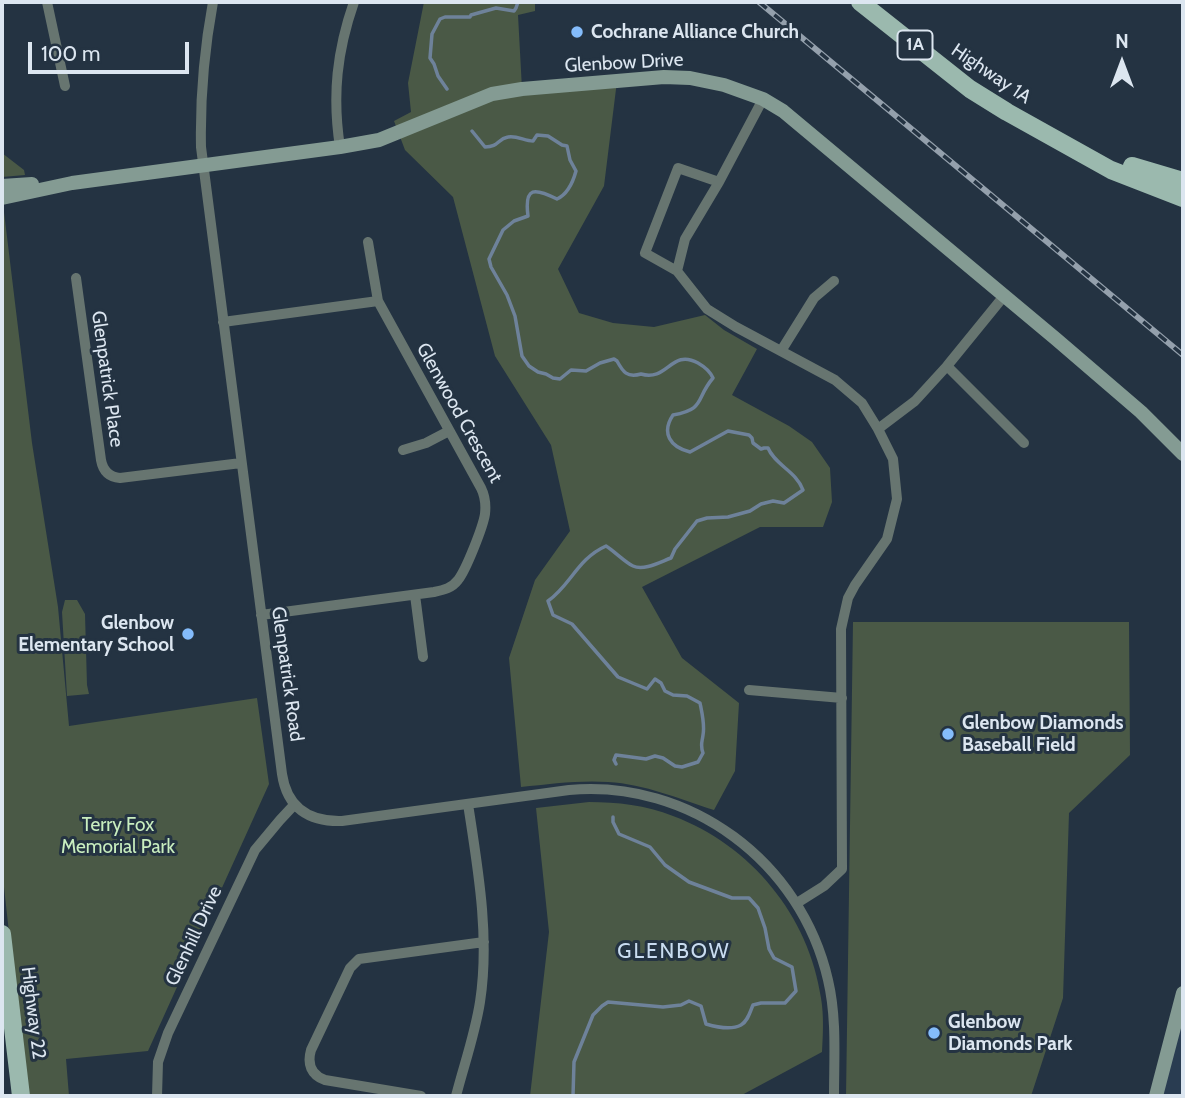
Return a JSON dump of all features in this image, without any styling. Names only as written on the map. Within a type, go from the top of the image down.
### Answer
[{"type":"main road","name":"Highway 1A","points":[[860,2],[970,89],[1034,128],[1111,170],[1183,198]]},
{"type":"main road","name":"Highway 1A","points":[[1072,147],[1183,181]]},
{"type":"main road","name":"Highway 22","points":[[2,934],[22,1096]]},
{"type":"street","points":[[47,2],[65,86]]},
{"type":"street","name":"Glenpatrick Road","points":[[213,2],[205,45],[202,83],[203,166],[284,782],[294,805]]},
{"type":"street","points":[[340,147],[335,109],[337,76],[346,27],[354,2]]},
{"type":"street","name":"Glenbow Drive","points":[[2,198],[72,183],[379,140],[492,94],[522,89],[664,77],[690,78],[724,85],[763,99],[783,111],[1132,404],[1183,454]]},
{"type":"street","points":[[677,271],[685,239],[763,99]]},
{"type":"street","points":[[719,182],[678,168],[645,253],[677,271],[707,309],[835,380],[862,403],[893,459],[897,499],[887,539],[848,598],[841,629],[842,869],[824,886],[797,903]]},
{"type":"street","name":"Glenbow Drive","points":[[2,186],[72,183]]},
{"type":"street","name":"Glenwood Crescent","points":[[261,615],[443,590],[454,585],[465,568],[485,517],[484,494],[378,302],[368,242]]},
{"type":"street","name":"Glenpatrick Place","points":[[76,278],[101,460],[108,474],[115,478],[125,478],[241,463]]},
{"type":"street","points":[[781,351],[814,298],[834,281]]},
{"type":"street","points":[[878,429],[915,401],[1004,296]]},
{"type":"street","points":[[223,322],[378,302]]},
{"type":"street","points":[[947,366],[1024,443]]},
{"type":"street","points":[[403,450],[426,443],[449,431]]},
{"type":"street","points":[[415,595],[423,657]]},
{"type":"street","points":[[750,690],[842,698]]},
{"type":"street","points":[[294,805],[308,816],[334,821],[580,789],[617,790],[662,800],[696,814],[739,839],[765,862],[797,903],[814,937],[829,983],[834,1017],[834,1096]]},
{"type":"street","points":[[456,1096],[480,1002],[484,942],[468,804]]},
{"type":"street","name":"Glenhill Drive","points":[[157,1096],[158,1062],[168,1032],[254,850],[294,805]]},
{"type":"street","points":[[421,1096],[318,1078],[309,1063],[311,1050],[350,968],[359,959],[484,942]]},
{"type":"street","points":[[1156,1096],[1183,993]]},
{"type":"shaded area","points":[[1183,993],[1183,1096],[1156,1096]]},
{"type":"green space","points":[[424,2],[535,2],[535,11],[518,15],[522,89],[617,81],[604,186],[558,269],[579,313],[613,323],[654,327],[705,315],[724,330],[757,349],[732,395],[789,426],[812,442],[830,468],[832,502],[823,527],[760,527],[642,587],[682,658],[739,703],[735,771],[714,810],[622,783],[587,782],[521,787],[509,658],[535,580],[570,531],[551,445],[495,356],[453,197],[405,150],[394,121],[411,112],[408,83]]},
{"type":"green space","points":[[2,153],[24,170],[25,175],[2,177]]},
{"type":"green space","name":"Terry Fox Memorial Park","points":[[4,212],[32,443],[58,607],[69,726],[257,698],[269,784],[148,1051],[66,1059],[69,1096],[27,1096],[2,869]]},
{"type":"green space","points":[[65,600],[77,600],[85,614],[89,694],[67,696],[62,612]]},
{"type":"green space","points":[[853,622],[1129,622],[1130,755],[1069,813],[1063,998],[1031,1096],[846,1096]]},
{"type":"green space","points":[[589,802],[652,809],[701,829],[727,845],[772,887],[804,939],[814,968],[823,1018],[822,1052],[740,1096],[530,1096],[549,932],[536,808]]},
{"type":"waterway","points":[[447,89],[430,58],[432,34],[440,19],[470,17],[496,8],[514,11],[518,2]]},
{"type":"waterway","points":[[472,131],[485,147],[493,146],[508,137],[533,141],[537,135],[548,136],[567,146],[576,171],[570,187],[557,199],[537,192],[530,195],[528,216],[514,221],[503,230],[489,259],[515,316],[522,356],[529,366],[560,379],[571,370],[586,371],[614,359],[629,375],[658,374],[682,360],[689,359],[698,363],[707,369],[713,378],[691,410],[673,415],[668,428],[673,443],[690,452],[728,431],[749,435],[753,443],[761,449],[768,448],[775,459],[796,478],[803,490],[784,503],[773,501],[728,517],[697,521],[671,558],[652,565],[633,566],[606,546],[588,558],[548,601],[553,615],[572,624],[618,677],[647,689],[655,679],[665,691],[673,695],[687,696],[700,703],[704,731],[701,746],[703,753],[698,762],[682,767],[655,756],[646,759],[616,755],[616,764]]},
{"type":"waterway","points":[[573,1096],[574,1062],[593,1015],[608,1002],[663,1007],[689,1001],[701,1006],[706,1024],[729,1028],[743,1023],[753,1005],[785,1003],[796,991],[792,967],[774,958],[758,908],[749,898],[732,898],[689,882],[665,865],[650,847],[619,834],[613,817]]},
{"type":"railway","points":[[759,2],[1183,355]]},
{"type":"place","name":"Cochrane Alliance Church","points":[[577,32]]},
{"type":"place","name":"Glenbow Elementary School","points":[[188,634]]},
{"type":"place","name":"Glenbow Diamonds Baseball Field","points":[[948,734]]},
{"type":"place","name":"Glenbow Diamonds Park","points":[[934,1033]]},
{"type":"district","name":"GLENBOW","points":[[674,952]]}]
